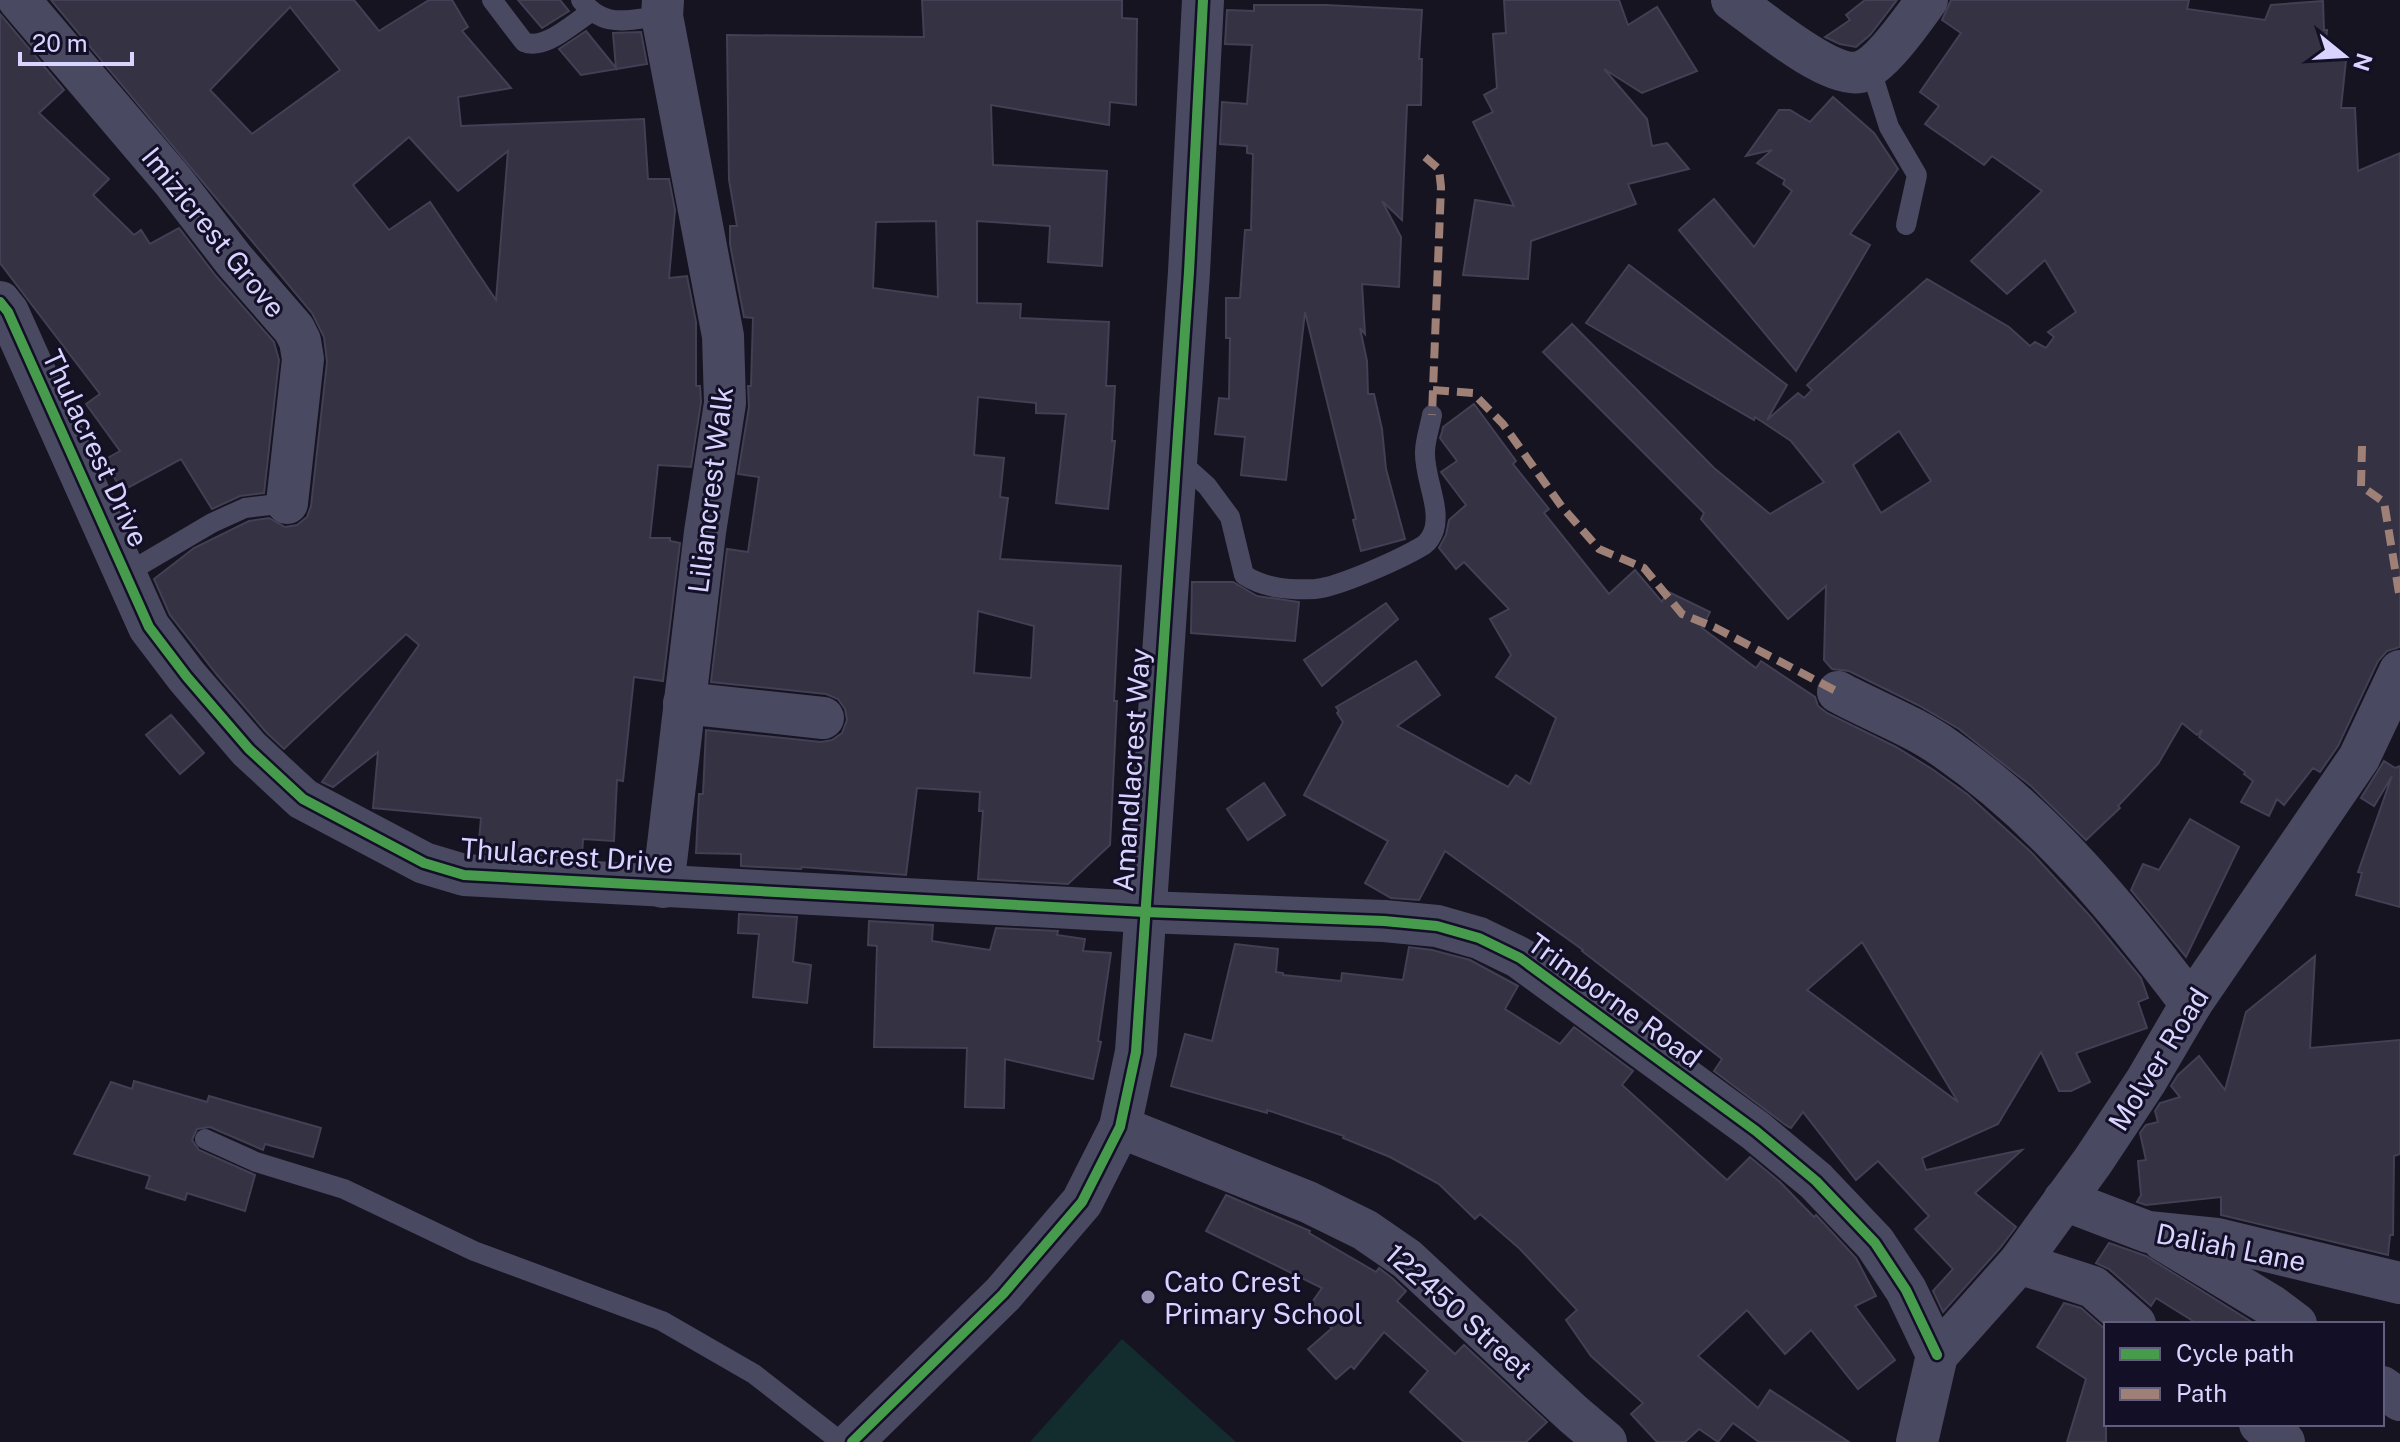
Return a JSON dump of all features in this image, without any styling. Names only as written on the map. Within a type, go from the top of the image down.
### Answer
[{"type":"street","name":"Imizicrest Grove","points":[[19,0],[163,168],[234,260],[294,329],[303,359],[287,503]]},
{"type":"street","name":"Amandlacrest Way","points":[[852,1442],[1003,1294],[1082,1202],[1120,1127],[1136,1052],[1189,272],[1203,0]]},
{"type":"street","points":[[1732,0],[1805,53],[1843,73],[1859,72],[1870,67],[1905,32],[1927,0]]},
{"type":"street","name":"Liliancrest Walk","points":[[662,8],[723,336],[725,403],[684,703],[663,887]]},
{"type":"street","name":"Thulacrest Drive","points":[[0,302],[8,312],[149,627],[249,749],[303,799],[424,863],[464,875],[1145,912]]},
{"type":"street","name":"Molver Road","points":[[1917,1442],[1937,1355],[2019,1263],[2146,1081],[2191,1004],[2359,758],[2400,671]]},
{"type":"street","points":[[1838,692],[1944,747],[1998,787],[2057,845],[2139,935],[2191,1004]]},
{"type":"street","points":[[684,703],[823,718]]},
{"type":"street","name":"Trimborne Road","points":[[1145,912],[1384,921],[1437,926],[1479,938],[1520,958],[1756,1131],[1816,1181],[1875,1243],[1906,1290],[1937,1355]]},
{"type":"street","name":"122450 Street","points":[[1120,1127],[1308,1202],[1365,1230],[1407,1259],[1606,1442]]},
{"type":"street","name":"Daliah Lane","points":[[2064,1200],[2148,1232],[2217,1239],[2400,1283]]},
{"type":"street","points":[[2148,1232],[2203,1262],[2293,1322]]},
{"type":"street","points":[[2019,1263],[2093,1287],[2133,1322]]},
{"type":"street","points":[[2263,1426],[2284,1442]]},
{"type":"lane","points":[[492,0],[524,42],[531,45],[542,44],[584,3],[601,19],[615,21],[662,8]]},
{"type":"lane","points":[[1870,67],[1889,127],[1917,175],[1906,225]]},
{"type":"lane","points":[[1176,458],[1207,486],[1230,517],[1244,575],[1259,584],[1277,588],[1319,589],[1375,569],[1426,543],[1434,533],[1437,515],[1431,499],[1425,452],[1432,415]]},
{"type":"lane","points":[[127,573],[212,523],[245,508],[287,503]]},
{"type":"lane","points":[[205,1139],[256,1162],[344,1189],[474,1251],[662,1321],[754,1374],[841,1442]]},
{"type":"green space","points":[[1122,1339],[1236,1442],[1030,1442]]},
{"type":"building","points":[[51,0],[354,0],[379,31],[429,0],[452,0],[468,27],[462,31],[511,88],[458,97],[461,126],[644,119],[648,179],[669,179],[675,210],[669,278],[687,276],[696,322],[696,386],[700,386],[701,402],[691,467],[658,465],[650,538],[670,538],[670,541],[680,543],[663,681],[634,677],[623,781],[617,780],[614,841],[583,839],[582,857],[478,852],[481,818],[373,808],[378,752],[333,787],[322,782],[419,645],[406,634],[284,749],[218,676],[170,615],[154,579],[194,548],[249,521],[269,518],[285,527],[297,525],[307,517],[311,506],[327,362],[324,337],[312,313]],"holes":[[[290,7],[340,70],[252,134],[210,90]],[[409,137],[458,191],[508,151],[496,300],[430,202],[389,230],[353,185]]]},
{"type":"building","points":[[518,0],[560,0],[569,11],[542,28]]},
{"type":"building","points":[[922,0],[1122,0],[1122,18],[1137,19],[1136,105],[1110,102],[1109,125],[991,105],[993,165],[1107,171],[1102,266],[1048,262],[1050,226],[977,221],[977,303],[1021,304],[1020,318],[1109,322],[1106,386],[1115,386],[1112,441],[1115,441],[1108,509],[1056,503],[1066,414],[1036,413],[1036,403],[978,397],[974,455],[1004,458],[1000,497],[1008,498],[1000,559],[1121,566],[1110,845],[1068,884],[978,879],[983,811],[979,811],[980,792],[917,788],[906,875],[741,866],[741,854],[696,853],[706,730],[821,742],[832,740],[842,733],[847,720],[845,709],[838,699],[826,694],[711,682],[727,549],[748,552],[759,477],[738,474],[749,407],[753,318],[744,317],[730,244],[730,226],[737,226],[729,180],[727,35],[924,37]],"holes":[[[936,221],[938,297],[873,288],[876,222]],[[978,611],[1034,626],[1031,678],[974,673]]]},
{"type":"building","points":[[1504,0],[1619,0],[1628,25],[1657,7],[1697,71],[1642,93],[1604,69],[1647,119],[1652,146],[1667,143],[1689,169],[1628,184],[1636,204],[1531,241],[1528,279],[1463,275],[1475,200],[1514,206],[1473,122],[1493,112],[1484,95],[1497,88],[1493,34],[1506,33]]},
{"type":"building","points":[[1865,0],[1897,0],[1870,35],[1856,47],[1825,37],[1850,20],[1846,15]]},
{"type":"building","points":[[1951,0],[2189,0],[2187,9],[2265,20],[2271,5],[2323,1],[2324,30],[2327,30],[2325,52],[2331,53],[2331,58],[2346,60],[2341,108],[2355,108],[2358,171],[2400,153],[2400,647],[2387,651],[2378,661],[2338,746],[2320,772],[2313,768],[2284,805],[2277,799],[2269,816],[2241,802],[2253,781],[2245,772],[2199,737],[2202,730],[2197,735],[2182,723],[2158,764],[2118,806],[2120,808],[2086,840],[2031,786],[1959,729],[1849,671],[1832,669],[1824,660],[1826,586],[1788,619],[1701,519],[1704,513],[1543,352],[1572,324],[1714,468],[1770,514],[1824,482],[1791,441],[1755,417],[1754,420],[1586,323],[1629,265],[1787,385],[1767,420],[1798,393],[1804,398],[1812,390],[1807,385],[1927,279],[2009,327],[2030,346],[2035,342],[2046,348],[2054,337],[2048,332],[2076,312],[2045,260],[2007,294],[1971,261],[2042,191],[1992,156],[1984,165],[1925,124],[1939,106],[1920,92],[1961,33],[1942,20]],"holes":[[[1899,431],[1931,481],[1881,513],[1853,465]]]},
{"type":"building","points":[[1254,5],[1422,10],[1419,59],[1422,59],[1421,105],[1407,105],[1402,220],[1382,201],[1401,237],[1399,287],[1362,284],[1365,334],[1360,328],[1367,361],[1368,394],[1374,394],[1386,469],[1405,539],[1361,551],[1353,520],[1356,519],[1305,312],[1286,480],[1241,475],[1245,437],[1215,434],[1219,398],[1229,399],[1230,338],[1226,338],[1226,298],[1240,298],[1245,230],[1251,230],[1253,154],[1247,153],[1247,146],[1220,144],[1222,102],[1247,104],[1252,45],[1225,44],[1227,10],[1254,11]]},
{"type":"building","points":[[0,14],[64,90],[39,113],[109,179],[93,195],[134,235],[141,230],[150,244],[179,228],[274,342],[279,360],[264,493],[240,496],[212,509],[181,459],[122,491],[104,460],[120,451],[86,404],[100,394],[0,263]]},
{"type":"building","points":[[586,31],[616,68],[613,33],[641,32],[647,64],[581,75],[559,49]]},
{"type":"building","points":[[1833,97],[1874,133],[1898,169],[1850,234],[1870,245],[1796,371],[1679,230],[1714,199],[1754,247],[1792,191],[1783,184],[1785,180],[1757,163],[1772,150],[1746,156],[1779,110],[1790,110],[1810,122]]},
{"type":"building","points":[[1474,404],[1516,461],[1513,464],[1549,509],[1544,513],[1609,594],[1635,570],[1662,602],[1667,591],[1710,612],[1702,628],[1756,668],[1761,661],[1815,697],[1818,706],[1827,713],[1896,747],[1967,794],[2031,852],[2141,978],[2148,998],[2138,1002],[2147,1028],[2076,1053],[2090,1082],[2071,1091],[2059,1091],[2041,1052],[1998,1124],[1922,1158],[1926,1170],[2022,1150],[1975,1193],[2016,1227],[1943,1312],[1933,1291],[1953,1269],[1915,1229],[1929,1216],[1878,1161],[1856,1180],[1803,1112],[1791,1128],[1787,1126],[1714,1071],[1722,1059],[1583,950],[1445,851],[1419,900],[1391,898],[1365,883],[1388,841],[1304,795],[1343,722],[1336,707],[1416,661],[1440,695],[1397,726],[1508,787],[1516,775],[1530,784],[1556,718],[1496,677],[1511,655],[1490,619],[1509,609],[1464,562],[1456,569],[1439,548],[1449,520],[1466,505],[1441,472],[1457,461],[1440,438],[1443,427]],"holes":[[[1862,942],[1958,1102],[1807,990]]]},
{"type":"building","points":[[1192,582],[1233,582],[1257,596],[1299,602],[1295,641],[1191,633]]},
{"type":"building","points":[[1386,603],[1398,619],[1322,686],[1304,660]]},
{"type":"building","points":[[171,715],[204,753],[180,774],[146,735]]},
{"type":"building","points":[[2384,761],[2395,768],[2400,766],[2400,907],[2356,895],[2362,873],[2358,872],[2392,776],[2374,806],[2361,798]]},
{"type":"building","points":[[1264,783],[1285,815],[1248,840],[1227,809]]},
{"type":"building","points":[[2190,819],[2239,847],[2186,957],[2131,890],[2143,864],[2159,870]]},
{"type":"building","points":[[739,914],[797,917],[793,962],[811,965],[807,1003],[753,997],[759,934],[738,933]]},
{"type":"building","points":[[869,921],[933,925],[932,941],[990,950],[996,928],[1058,931],[1057,935],[1085,939],[1083,951],[1111,953],[1098,1041],[1101,1042],[1093,1079],[1005,1059],[1004,1108],[965,1107],[967,1048],[874,1047],[877,946],[868,945]]},
{"type":"building","points":[[1235,944],[1278,949],[1276,972],[1283,975],[1341,981],[1342,973],[1403,980],[1409,947],[1470,960],[1518,986],[1505,1009],[1560,1044],[1574,1027],[1633,1071],[1622,1085],[1727,1180],[1750,1157],[1814,1217],[1816,1215],[1856,1258],[1876,1296],[1855,1306],[1895,1360],[1858,1389],[1811,1330],[1785,1354],[1747,1310],[1698,1356],[1758,1408],[1770,1390],[1849,1442],[1759,1442],[1733,1423],[1718,1442],[1699,1429],[1685,1442],[1657,1442],[1631,1414],[1643,1403],[1591,1356],[1566,1320],[1577,1310],[1520,1249],[1480,1214],[1475,1219],[1439,1184],[1344,1136],[1267,1110],[1267,1113],[1171,1086],[1185,1034],[1212,1041]]},
{"type":"building","points":[[2315,956],[2310,1048],[2400,1040],[2400,1154],[2394,1156],[2393,1235],[2390,1235],[2388,1255],[2221,1215],[2221,1197],[2146,1205],[2137,1202],[2141,1195],[2138,1161],[2146,1160],[2140,1133],[2146,1125],[2158,1122],[2155,1111],[2160,1103],[2180,1097],[2171,1086],[2178,1075],[2199,1056],[2225,1090],[2246,1012]]},
{"type":"building","points":[[134,1081],[207,1102],[209,1096],[321,1128],[313,1157],[265,1144],[263,1150],[210,1127],[197,1129],[192,1140],[199,1150],[255,1175],[245,1211],[187,1193],[185,1200],[146,1188],[150,1176],[74,1154],[111,1082],[132,1089]]},
{"type":"building","points":[[1226,1195],[1310,1231],[1376,1272],[1379,1268],[1406,1291],[1397,1301],[1455,1354],[1464,1345],[1547,1422],[1526,1442],[1464,1442],[1410,1392],[1428,1371],[1384,1332],[1354,1369],[1351,1366],[1336,1379],[1308,1349],[1332,1328],[1306,1311],[1322,1288],[1206,1231]]},
{"type":"building","points":[[2109,1243],[2146,1256],[2252,1322],[2195,1322],[2156,1298],[2151,1306],[2109,1269],[2096,1263]]},
{"type":"building","points":[[2064,1303],[2081,1308],[2104,1328],[2106,1442],[2067,1442],[2086,1379],[2037,1347]]},
{"type":"marked path","points":[[1425,157],[1439,169],[1441,187],[1432,415]]},
{"type":"marked path","points":[[1433,390],[1473,393],[1503,424],[1562,507],[1599,549],[1644,568],[1682,614],[1714,627],[1838,692]]},
{"type":"marked path","points":[[2362,446],[2361,486],[2384,502],[2400,599]]},
{"type":"cycle path","points":[[852,1442],[1003,1294],[1082,1202],[1120,1127],[1136,1052],[1189,272],[1203,0]]},
{"type":"cycle path","points":[[0,302],[8,312],[149,627],[249,749],[303,799],[424,863],[464,875],[1145,912],[1384,921],[1437,926],[1479,938],[1520,958],[1756,1131],[1816,1181],[1875,1243],[1906,1290],[1937,1355]]},
{"type":"place","name":"Cato Crest Primary School","points":[[1148,1297]]}]
